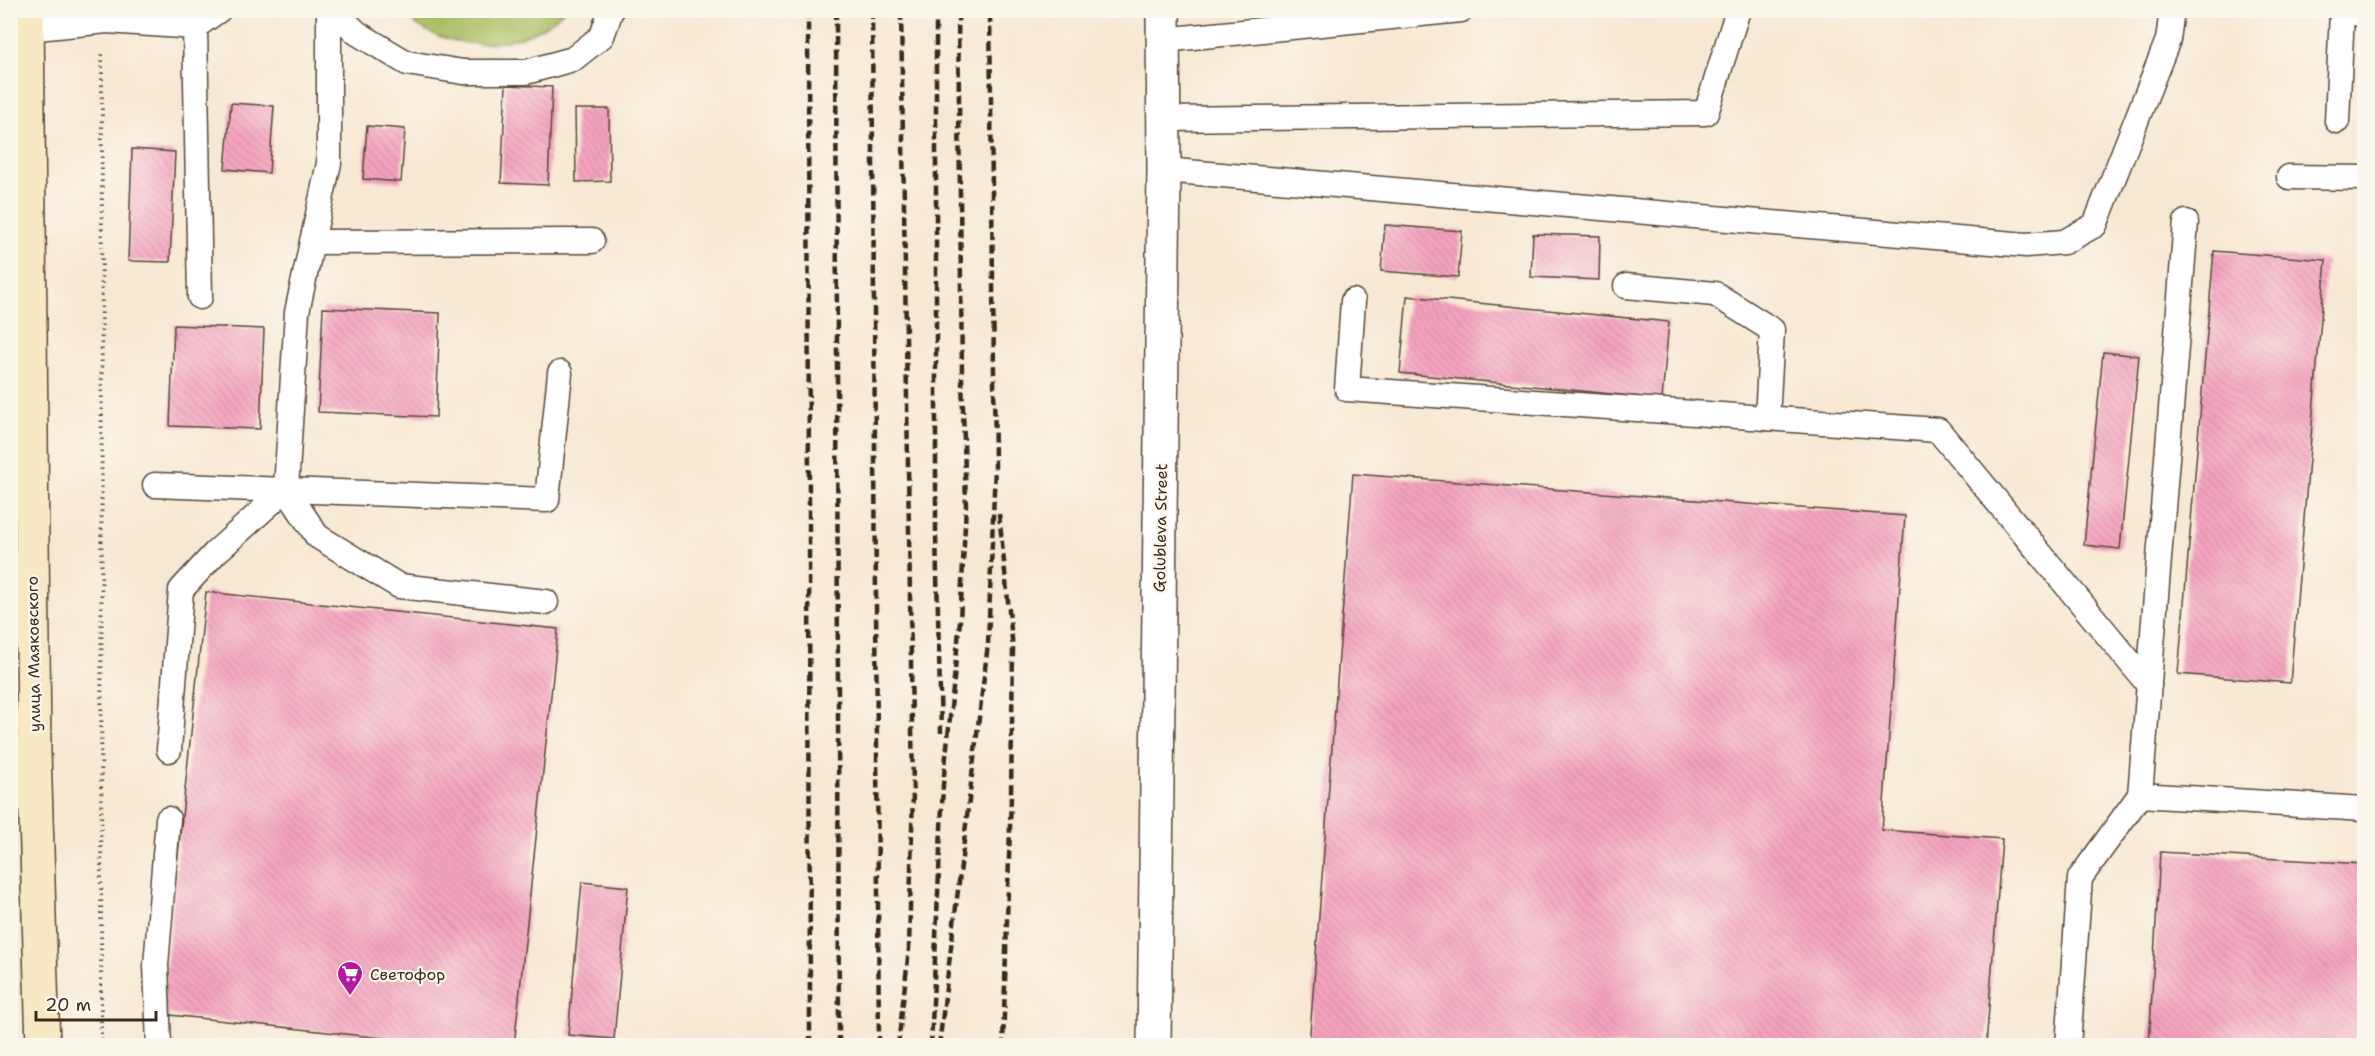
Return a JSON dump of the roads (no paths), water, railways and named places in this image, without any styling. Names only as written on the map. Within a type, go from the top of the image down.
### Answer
[{"type":"main road","name":"улица Маяковского","points":[[27,20],[22,759],[43,1046]]},
{"type":"street","name":"Golubleva Street","points":[[1154,1046],[1164,170],[1163,25]]},
{"type":"lane","points":[[27,20],[107,21],[195,27],[219,10]]},
{"type":"lane","points":[[331,10],[357,33],[407,63],[464,72],[526,72],[573,59],[602,36],[611,10]]},
{"type":"lane","points":[[331,10],[329,163],[297,312],[286,489],[317,536],[399,586],[546,602]]},
{"type":"lane","points":[[1163,25],[1461,10]]},
{"type":"lane","points":[[1164,119],[1706,113],[1738,10]]},
{"type":"lane","points":[[1164,170],[2026,245],[2064,242],[2095,225],[2168,40],[2172,10]]},
{"type":"lane","points":[[2337,121],[2343,12],[2364,14]]},
{"type":"lane","points":[[195,27],[200,297]]},
{"type":"lane","points":[[2289,177],[2364,178]]},
{"type":"lane","points":[[2067,1046],[2080,878],[2140,795],[2186,222]]},
{"type":"lane","points":[[312,242],[592,241]]},
{"type":"lane","points":[[1626,286],[1715,294],[1772,330],[1767,418]]},
{"type":"lane","points":[[1353,301],[1347,389],[1938,430],[2149,685]]},
{"type":"lane","points":[[154,485],[547,500],[560,373]]},
{"type":"lane","points":[[169,750],[181,590],[215,553],[286,489]]},
{"type":"lane","points":[[2140,795],[2364,809]]},
{"type":"lane","points":[[159,1046],[156,965],[168,819]]},
{"type":"railway","points":[[808,10],[810,1046]]},
{"type":"railway","points":[[836,10],[839,1046]]},
{"type":"railway","points":[[872,10],[879,1046]]},
{"type":"railway","points":[[898,1046],[909,949],[913,791],[901,10]]},
{"type":"railway","points":[[936,10],[936,535],[941,733]]},
{"type":"railway","points":[[931,1046],[943,785],[960,621],[966,505],[962,378],[958,10]]},
{"type":"railway","points":[[939,1046],[988,644],[995,466],[990,10]]},
{"type":"railway","points":[[999,514],[1013,649],[1003,1046]]},
{"type":"place","name":"Светофор","points":[[350,997]]}]
